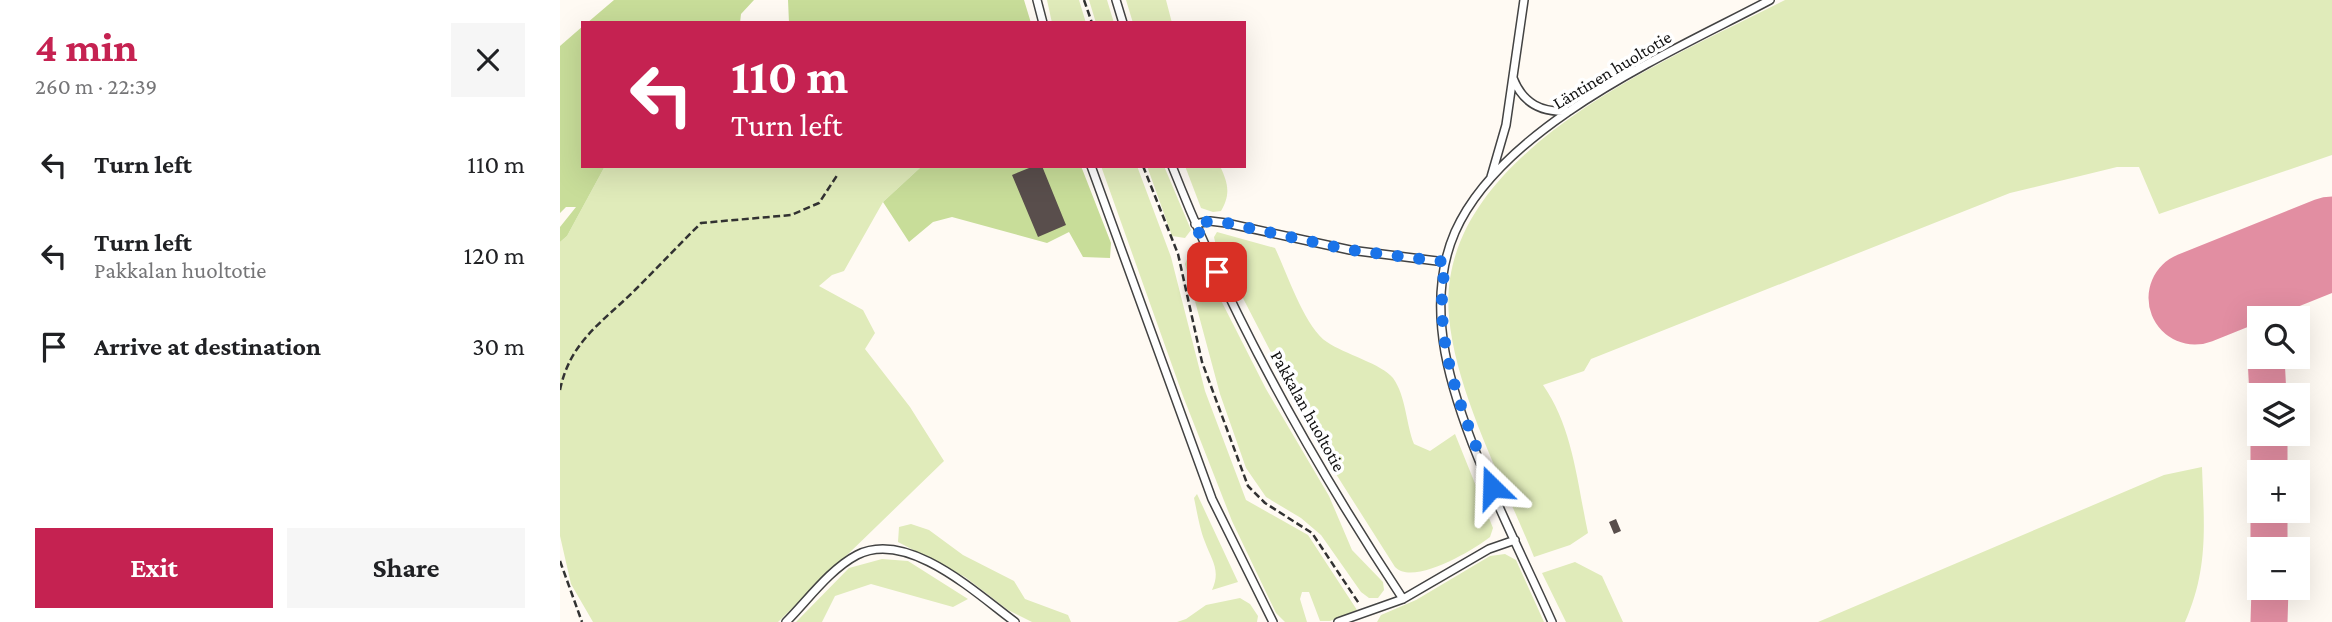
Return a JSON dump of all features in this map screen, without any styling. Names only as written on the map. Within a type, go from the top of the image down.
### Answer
[{"type":"lane","points":[[1037,0],[1042,21]]},
{"type":"lane","points":[[1116,0],[1122,21]]},
{"type":"lane","points":[[1491,178],[1506,125],[1524,0]]},
{"type":"lane","name":"Läntinen huoltotie","points":[[1552,622],[1471,434],[1446,354],[1441,309],[1446,262],[1456,230],[1491,178],[1526,144],[1570,111],[1606,87],[1770,0]]},
{"type":"lane","points":[[1512,75],[1518,90],[1538,108],[1552,112],[1570,111]]},
{"type":"lane","points":[[1092,168],[1212,499],[1273,622]]},
{"type":"lane","name":"Pakkalan huoltotie","points":[[1173,168],[1195,224],[1290,415],[1403,600]]},
{"type":"lane","points":[[1195,224],[1210,221],[1227,223],[1350,250],[1446,262]]},
{"type":"lane","points":[[1338,622],[1403,600],[1489,549],[1515,540]]},
{"type":"lane","points":[[786,622],[840,568],[859,554],[888,549],[914,555],[949,572],[1015,622]]},
{"type":"path","points":[[1084,0],[1091,21]]},
{"type":"path","points":[[1144,168],[1178,254],[1202,362],[1248,486],[1265,503],[1312,533],[1366,614]]},
{"type":"path","points":[[560,390],[564,368],[585,335],[634,291],[701,223],[791,215],[819,203],[838,174]]},
{"type":"path","points":[[560,561],[582,622]]},
{"type":"green space","points":[[614,0],[754,0],[741,14],[740,21],[589,21]]},
{"type":"green space","points":[[788,0],[1024,0],[1030,21],[789,21]]},
{"type":"green space","points":[[1047,0],[1079,0],[1085,21],[1052,21]]},
{"type":"green space","points":[[1089,0],[1107,0],[1113,21],[1095,21]]},
{"type":"green space","points":[[1126,0],[1166,0],[1171,21],[1132,21]]},
{"type":"green space","points":[[1785,0],[2332,0],[2332,155],[2159,214],[2139,167],[2117,167],[2010,193],[1591,359],[1584,371],[1543,385],[1568,437],[1588,533],[1570,545],[1534,557],[1483,439],[1461,377],[1449,317],[1454,259],[1479,207],[1518,161],[1567,120],[1623,84],[1681,52]]},
{"type":"green space","points":[[581,28],[581,168],[604,168],[567,236],[560,242],[560,227],[576,207],[566,207],[560,213],[560,46]]},
{"type":"green space","points":[[604,168],[920,168],[883,202],[844,271],[832,275],[819,286],[863,310],[875,333],[865,349],[910,407],[944,461],[778,622],[593,622],[571,584],[560,536],[560,242],[567,236]]},
{"type":"green space","points":[[920,168],[1082,168],[1111,243],[1110,258],[1083,257],[1069,232],[1047,243],[952,217],[933,222],[909,242],[883,202]]},
{"type":"green space","points":[[1102,168],[1138,168],[1171,257],[1205,391],[1246,500],[1308,535],[1357,610],[1330,621],[1320,621],[1309,592],[1302,592],[1300,599],[1307,622],[1285,622],[1276,613],[1232,521],[1183,396]]},
{"type":"green space","points":[[1148,168],[1165,168],[1191,230],[1185,238],[1172,236]]},
{"type":"green space","points":[[1186,168],[1221,168],[1227,188],[1221,211],[1213,212],[1201,208]]},
{"type":"green space","points":[[1217,232],[1275,248],[1304,313],[1319,335],[1334,346],[1380,368],[1393,378],[1401,393],[1414,444],[1430,451],[1455,434],[1493,528],[1490,537],[1457,558],[1428,570],[1404,572],[1395,567],[1329,463],[1325,449],[1306,420],[1216,246],[1214,237]]},
{"type":"green space","points":[[1191,249],[1200,259],[1266,389],[1329,496],[1352,550],[1383,582],[1384,590],[1378,598],[1369,598],[1361,592],[1321,535],[1301,518],[1266,497],[1246,468],[1220,394],[1185,264]]},
{"type":"green space","points":[[2202,467],[2203,546],[2198,583],[2185,622],[1818,622],[2164,475]]},
{"type":"green space","points":[[1197,494],[1238,582],[1212,590],[1216,571],[1200,526],[1194,498]]},
{"type":"green space","points":[[911,524],[929,530],[963,555],[1014,581],[1025,599],[1068,615],[1071,622],[1032,622],[1008,610],[965,577],[898,542],[899,527]]},
{"type":"green space","points":[[1505,554],[1516,560],[1544,622],[1377,622],[1381,615],[1416,600],[1490,556]]},
{"type":"green space","points":[[882,559],[908,561],[968,599],[953,607],[871,584],[835,596],[822,622],[796,622],[849,568]]},
{"type":"green space","points":[[1575,562],[1602,576],[1623,622],[1566,622],[1542,573]]},
{"type":"green space","points":[[1240,598],[1250,604],[1258,616],[1257,622],[1177,622],[1206,605]]},
{"type":"building","points":[[1029,168],[1043,168],[1066,225],[1038,237],[1012,175]]},
{"type":"building","points":[[1616,519],[1621,531],[1614,534],[1609,522]]},
{"type":"taxiway","points":[[2276,306],[2294,272],[2330,244]]},
{"type":"taxiway","points":[[2267,369],[2267,383]]},
{"type":"taxiway","points":[[2269,446],[2269,460]]},
{"type":"taxiway","points":[[2269,523],[2269,537]]},
{"type":"taxiway","points":[[2269,622],[2270,600]]},
{"type":"runway","points":[[2195,298],[2332,243]]},
{"type":"route","points":[[1217,272],[1195,224],[1210,221],[1227,223],[1350,250],[1446,262],[1442,278],[1441,324],[1446,354],[1454,387],[1492,487]]}]
